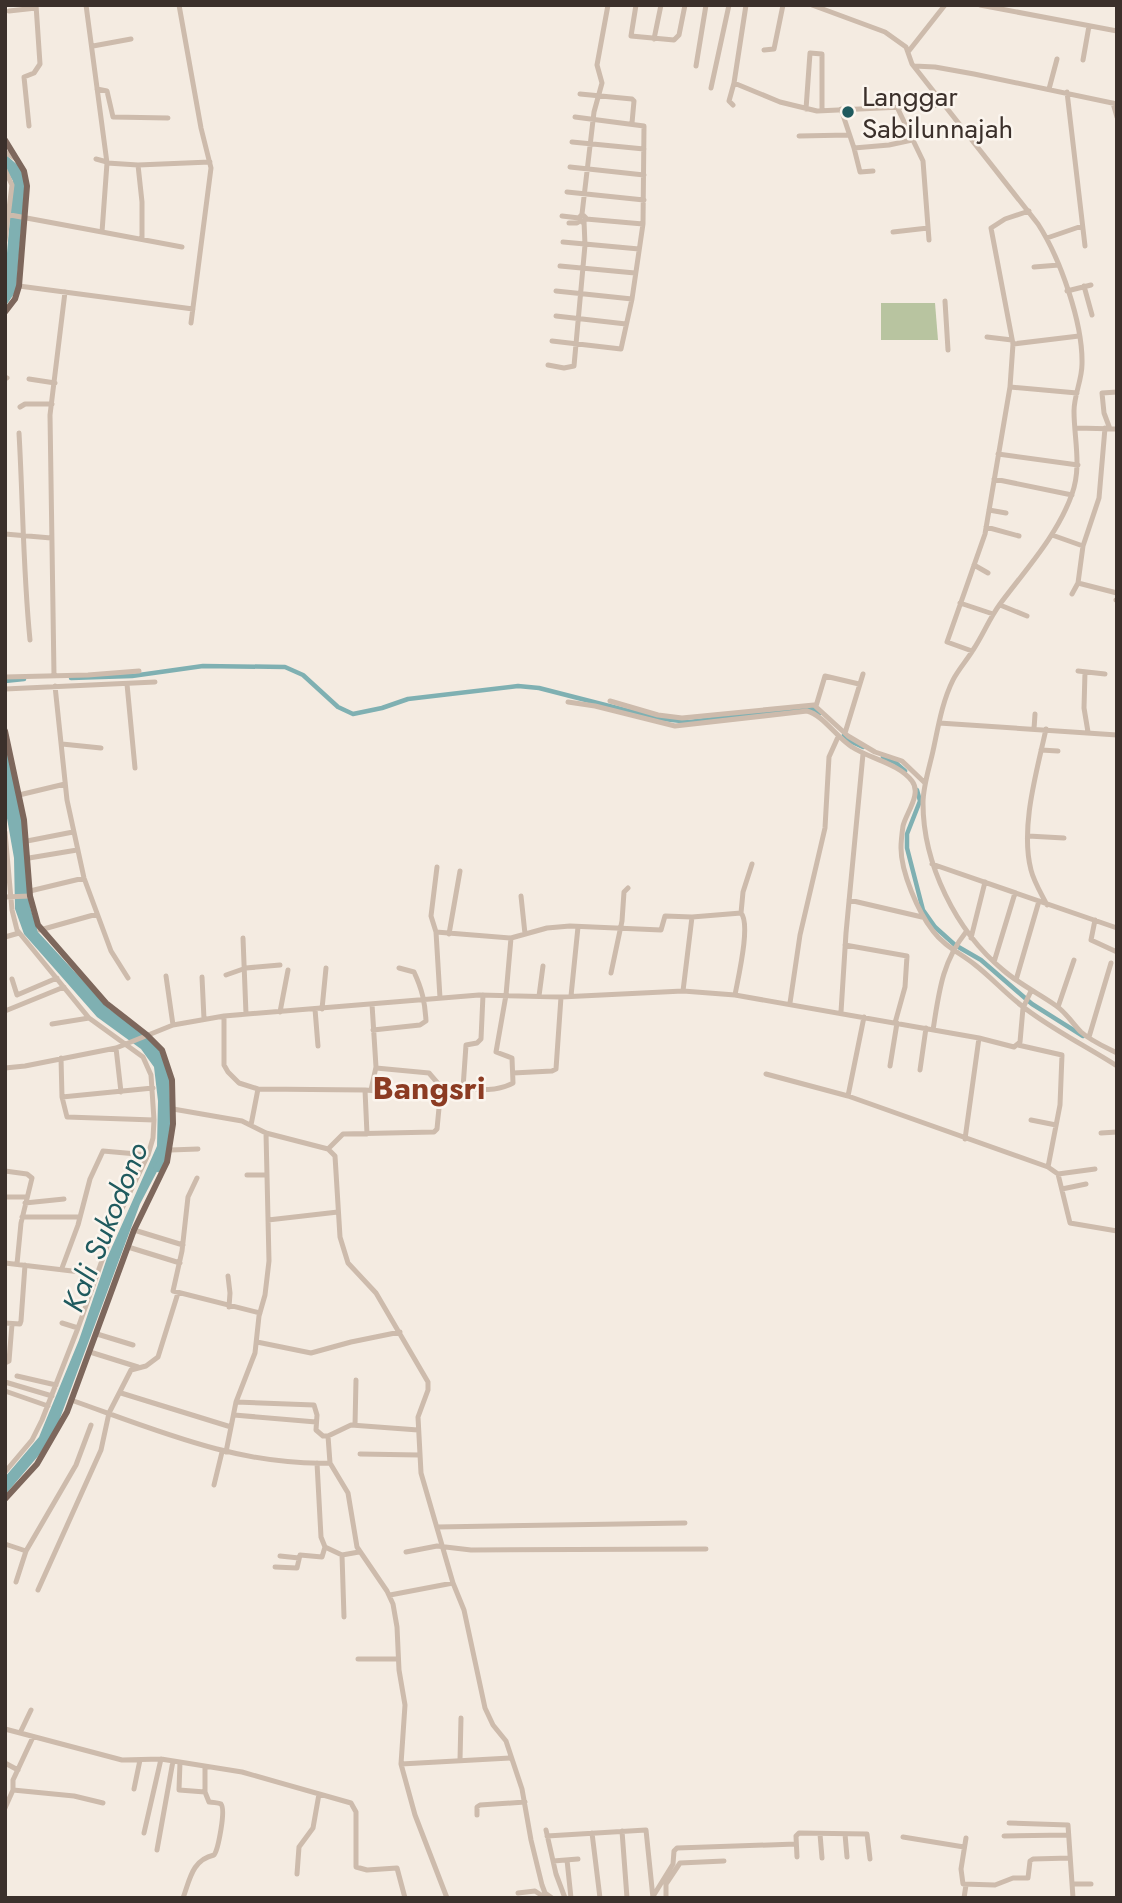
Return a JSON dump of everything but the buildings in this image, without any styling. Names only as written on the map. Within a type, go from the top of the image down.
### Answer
[{"type":"main road","points":[[5,140],[26,178],[19,286],[15,299],[5,312]]},
{"type":"main road","points":[[5,731],[27,841],[32,910],[40,930],[111,1008],[147,1035],[162,1051],[172,1080],[173,1109],[170,1150],[134,1230],[71,1400],[46,1451],[5,1499]]},
{"type":"street","points":[[86,5],[107,163],[102,232]]},
{"type":"street","points":[[180,5],[201,128],[210,162],[191,323]]},
{"type":"street","points":[[548,365],[573,367],[585,245],[582,219],[593,120],[602,83],[597,65],[608,5]]},
{"type":"street","points":[[636,5],[631,36],[654,39],[677,38],[685,5]]},
{"type":"street","points":[[654,39],[661,5]]},
{"type":"street","points":[[696,66],[706,5]]},
{"type":"street","points":[[711,88],[729,5]]},
{"type":"street","points":[[733,105],[730,101],[746,5]]},
{"type":"street","points":[[764,50],[774,49],[783,5]]},
{"type":"street","points":[[812,5],[885,33],[906,47],[914,66],[1029,211],[1047,238],[1067,291],[1079,336],[1082,367],[1074,401],[1078,465],[1072,495],[1052,535],[993,614],[953,679],[925,783],[925,834],[932,864],[971,938],[1016,980],[1058,1006],[1085,1040],[1117,1053]]},
{"type":"street","points":[[909,55],[945,5]]},
{"type":"street","points":[[980,5],[1117,31]]},
{"type":"street","points":[[9,11],[36,6],[40,64],[34,73],[24,75],[29,126]]},
{"type":"street","points":[[1083,60],[1089,26]]},
{"type":"street","points":[[93,46],[131,38]]},
{"type":"street","points":[[806,109],[810,53],[822,54],[822,110]]},
{"type":"street","points":[[1049,89],[1057,60]]},
{"type":"street","points":[[914,66],[935,67],[1068,92],[1115,104],[1117,117]]},
{"type":"street","points":[[734,83],[780,102],[806,109],[945,105]]},
{"type":"street","points":[[97,89],[108,92],[110,114],[113,117],[169,118]]},
{"type":"street","points":[[1068,92],[1085,246]]},
{"type":"street","points":[[580,94],[634,100],[632,124]]},
{"type":"street","points":[[897,107],[923,161],[929,240]]},
{"type":"street","points":[[841,108],[860,172],[873,171]]},
{"type":"street","points":[[552,341],[621,349],[632,299],[643,224],[644,126],[576,117]]},
{"type":"street","points":[[799,136],[849,135]]},
{"type":"street","points":[[855,148],[912,140]]},
{"type":"street","points":[[572,142],[644,149]]},
{"type":"street","points":[[5,152],[15,158]]},
{"type":"street","points":[[96,159],[107,163],[138,165],[210,162]]},
{"type":"street","points":[[138,165],[142,238]]},
{"type":"street","points":[[570,167],[644,175]]},
{"type":"street","points":[[5,170],[11,181],[5,241]]},
{"type":"street","points":[[567,192],[644,200]]},
{"type":"street","points":[[971,653],[947,643],[986,527],[1010,387],[1013,342],[991,228],[1005,219],[1029,211]]},
{"type":"street","points":[[8,215],[182,247]]},
{"type":"street","points":[[562,216],[643,224]]},
{"type":"street","points":[[569,223],[577,223],[582,219]]},
{"type":"street","points":[[1047,238],[1082,226]]},
{"type":"street","points":[[893,232],[928,228]]},
{"type":"street","points":[[563,242],[639,249]]},
{"type":"street","points":[[1034,267],[1059,265]]},
{"type":"street","points":[[560,266],[635,273]]},
{"type":"street","points":[[19,286],[193,309]]},
{"type":"street","points":[[1067,291],[1088,286],[1092,315]]},
{"type":"street","points":[[556,291],[632,299]]},
{"type":"street","points":[[54,675],[52,404],[65,292]]},
{"type":"street","points":[[945,301],[948,350]]},
{"type":"street","points":[[556,316],[626,324]]},
{"type":"street","points":[[987,337],[1013,342],[1079,336]]},
{"type":"street","points":[[29,379],[55,383]]},
{"type":"street","points":[[1010,387],[1077,393]]},
{"type":"street","points":[[1072,594],[1078,583],[1083,546],[1099,498],[1111,429],[1104,413],[1102,393],[1117,392]]},
{"type":"street","points":[[20,407],[25,404],[52,404]]},
{"type":"street","points":[[1076,428],[1111,429]]},
{"type":"street","points":[[19,433],[25,535],[24,587],[30,640]]},
{"type":"street","points":[[998,454],[1078,465]]},
{"type":"street","points":[[995,480],[1072,495]]},
{"type":"street","points":[[989,510],[1006,513]]},
{"type":"street","points":[[986,527],[1019,536]]},
{"type":"street","points":[[5,534],[51,538]]},
{"type":"street","points":[[1052,535],[1083,546]]},
{"type":"street","points":[[974,565],[988,573]]},
{"type":"street","points":[[1078,583],[1116,598]]},
{"type":"street","points":[[960,603],[993,614]]},
{"type":"street","points":[[1000,605],[1027,616]]},
{"type":"street","points":[[5,677],[139,671]]},
{"type":"street","points":[[1088,732],[1082,671],[1105,674]]},
{"type":"street","points":[[845,733],[863,674]]},
{"type":"street","points":[[816,706],[825,676],[859,684]]},
{"type":"street","points":[[5,689],[155,682]]},
{"type":"street","points":[[127,684],[135,768]]},
{"type":"street","points":[[55,686],[65,784],[84,878],[111,951],[128,978]]},
{"type":"street","points":[[610,701],[657,715],[682,718],[816,706],[864,750],[902,761],[925,783]]},
{"type":"street","points":[[568,702],[675,726],[807,711],[817,716],[838,737],[886,763],[910,779],[915,787],[904,824],[901,853],[922,917],[934,933],[1025,1004],[1085,1040],[1117,1066]]},
{"type":"street","points":[[1034,729],[1035,714]]},
{"type":"street","points":[[939,723],[1015,724],[1034,729],[1117,735]]},
{"type":"street","points":[[1046,729],[1034,781],[1028,836],[1032,874],[1047,905]]},
{"type":"street","points":[[790,1003],[800,935],[825,828],[829,757],[838,737]]},
{"type":"street","points":[[62,744],[101,748]]},
{"type":"street","points":[[841,1013],[864,750]]},
{"type":"street","points":[[1041,750],[1058,751]]},
{"type":"street","points":[[19,794],[65,784]]},
{"type":"street","points":[[5,832],[13,920],[19,933],[89,1018],[141,1054],[153,1088],[154,1121],[148,1154],[122,1205],[48,1406],[32,1440],[5,1472]]},
{"type":"street","points":[[27,841],[73,832]]},
{"type":"street","points":[[1028,836],[1064,838]]},
{"type":"street","points":[[29,858],[78,850]]},
{"type":"street","points":[[735,995],[744,937],[745,919],[741,913],[743,892],[752,863]]},
{"type":"street","points":[[932,864],[1117,929]]},
{"type":"street","points":[[437,867],[431,916],[436,932],[440,998]]},
{"type":"street","points":[[449,934],[460,871]]},
{"type":"street","points":[[10,897],[84,878]]},
{"type":"street","points":[[971,938],[985,882]]},
{"type":"street","points":[[611,973],[620,929],[623,896],[628,888]]},
{"type":"street","points":[[994,962],[1015,892]]},
{"type":"street","points":[[521,896],[525,933]]},
{"type":"street","points":[[849,900],[922,917]]},
{"type":"street","points":[[1016,980],[1039,901]]},
{"type":"street","points":[[436,932],[511,938],[547,928],[661,930],[665,916],[692,918],[741,913]]},
{"type":"street","points":[[40,930],[97,914]]},
{"type":"street","points":[[683,991],[692,918]]},
{"type":"street","points":[[1095,920],[1091,940],[1093,943],[1117,952]]},
{"type":"street","points":[[571,995],[578,927]]},
{"type":"street","points":[[920,1070],[940,985],[954,947],[967,932]]},
{"type":"street","points":[[5,937],[19,933]]},
{"type":"street","points":[[243,938],[246,1014]]},
{"type":"street","points":[[441,1087],[486,1090],[513,1083],[512,1058],[496,1052],[506,995],[511,938]]},
{"type":"street","points":[[845,945],[907,956],[905,987],[896,1023],[890,1066]]},
{"type":"street","points":[[1058,1006],[1074,960]]},
{"type":"street","points":[[1085,1040],[1111,963]]},
{"type":"street","points":[[226,975],[246,968],[280,965]]},
{"type":"street","points":[[539,996],[543,966]]},
{"type":"street","points":[[318,1046],[318,1009],[326,968]]},
{"type":"street","points":[[373,1030],[424,1024],[425,1000],[414,972],[399,968]]},
{"type":"street","points":[[280,1012],[288,970]]},
{"type":"street","points":[[166,976],[173,1025]]},
{"type":"street","points":[[202,977],[204,1019]]},
{"type":"street","points":[[12,979],[18,995],[57,978]]},
{"type":"street","points":[[5,1012],[64,987]]},
{"type":"street","points":[[5,1068],[116,1048],[173,1025],[224,1016],[483,995],[561,997],[683,991],[735,995],[1062,1055],[1060,1105],[1048,1167]]},
{"type":"street","points":[[1018,1045],[1025,1004],[1031,991]]},
{"type":"street","points":[[463,1088],[466,1045],[480,1042],[481,1039],[483,995]]},
{"type":"street","points":[[513,1073],[556,1069],[561,997]]},
{"type":"street","points":[[367,1134],[368,1090],[376,1068],[372,1004]]},
{"type":"street","points":[[224,1016],[224,1065],[239,1083],[258,1089],[368,1090],[415,1094]]},
{"type":"street","points":[[848,1096],[864,1017]]},
{"type":"street","points":[[52,1024],[89,1018]]},
{"type":"street","points":[[965,1139],[979,1038]]},
{"type":"street","points":[[116,1048],[121,1092]]},
{"type":"street","points":[[61,1058],[62,1097],[65,1115],[69,1119],[154,1121]]},
{"type":"street","points":[[328,1149],[340,1135],[434,1132],[437,1129],[441,1087],[429,1073],[376,1068]]},
{"type":"street","points":[[766,1074],[848,1096],[1048,1167],[1058,1174],[1070,1223],[1117,1231]]},
{"type":"street","points":[[62,1097],[153,1088]]},
{"type":"street","points":[[251,1125],[258,1089]]},
{"type":"street","points":[[173,1109],[242,1121],[266,1133],[328,1149],[335,1156],[340,1237],[348,1263],[376,1293],[428,1382],[428,1390],[418,1417],[421,1473],[469,1628],[485,1708],[493,1725],[506,1741],[525,1802],[533,1849],[549,1896],[536,1891],[518,1896]]},
{"type":"street","points":[[1031,1121],[1056,1125]]},
{"type":"street","points":[[1101,1133],[1117,1132]]},
{"type":"street","points":[[214,1485],[236,1402],[257,1342],[265,1295],[269,1261],[266,1133]]},
{"type":"street","points":[[170,1150],[198,1149]]},
{"type":"street","points":[[62,1268],[90,1179],[103,1151],[148,1154]]},
{"type":"street","points":[[1058,1174],[1095,1169]]},
{"type":"street","points":[[5,1171],[30,1175],[32,1180],[22,1217],[17,1265]]},
{"type":"street","points":[[247,1175],[266,1175]]},
{"type":"street","points":[[197,1178],[188,1197],[183,1245],[173,1291],[260,1313]]},
{"type":"street","points":[[1062,1189],[1086,1184]]},
{"type":"street","points":[[5,1197],[26,1200],[64,1199]]},
{"type":"street","points":[[268,1220],[338,1212]]},
{"type":"street","points":[[22,1217],[80,1217]]},
{"type":"street","points":[[134,1230],[183,1245]]},
{"type":"street","points":[[128,1247],[180,1263]]},
{"type":"street","points":[[5,1263],[97,1274]]},
{"type":"street","points":[[5,1363],[9,1361],[9,1323],[20,1324],[21,1321],[25,1265]]},
{"type":"street","points":[[228,1276],[229,1307]]},
{"type":"street","points":[[38,1590],[101,1450],[109,1413],[129,1372],[153,1362],[160,1353],[178,1293]]},
{"type":"street","points":[[62,1323],[78,1328]]},
{"type":"street","points":[[257,1342],[311,1353],[400,1332]]},
{"type":"street","points":[[97,1334],[133,1345]]},
{"type":"street","points":[[90,1352],[141,1368]]},
{"type":"street","points":[[17,1376],[56,1385]]},
{"type":"street","points":[[355,1425],[356,1380]]},
{"type":"street","points":[[5,1382],[52,1395]]},
{"type":"street","points":[[5,1391],[48,1406]]},
{"type":"street","points":[[121,1393],[231,1427]]},
{"type":"street","points":[[71,1400],[224,1452],[274,1460],[330,1463]]},
{"type":"street","points":[[236,1402],[312,1405],[316,1408],[318,1433],[328,1436],[346,1426],[355,1425],[418,1430]]},
{"type":"street","points":[[234,1415],[316,1422]]},
{"type":"street","points":[[16,1582],[26,1551],[76,1465],[92,1425]]},
{"type":"street","points":[[328,1436],[330,1463],[348,1493],[359,1552],[390,1595],[397,1627],[398,1659],[405,1705],[401,1764],[419,1827],[447,1898]]},
{"type":"street","points":[[360,1454],[419,1455]]},
{"type":"street","points":[[280,1556],[322,1556],[325,1547],[321,1537],[317,1463]]},
{"type":"street","points":[[437,1527],[685,1522]]},
{"type":"street","points":[[5,1544],[26,1551]]},
{"type":"street","points":[[407,1552],[438,1546],[471,1550],[706,1549]]},
{"type":"street","points":[[325,1547],[342,1555],[359,1552]]},
{"type":"street","points":[[342,1555],[344,1617]]},
{"type":"street","points":[[275,1567],[298,1568],[299,1558]]},
{"type":"street","points":[[390,1595],[453,1583]]},
{"type":"street","points":[[358,1659],[398,1659]]},
{"type":"street","points":[[20,1734],[31,1710]]},
{"type":"street","points":[[460,1760],[461,1718]]},
{"type":"street","points":[[5,1729],[122,1760],[161,1759],[242,1772],[354,1805],[356,1867],[367,1870],[397,1868],[405,1898]]},
{"type":"street","points":[[13,1790],[11,1785],[33,1737]]},
{"type":"street","points":[[401,1764],[511,1758]]},
{"type":"street","points":[[144,1833],[161,1759]]},
{"type":"street","points":[[134,1790],[139,1760]]},
{"type":"street","points":[[158,1850],[173,1761]]},
{"type":"street","points":[[180,1762],[179,1790],[205,1792]]},
{"type":"street","points":[[5,1763],[18,1770]]},
{"type":"street","points":[[183,1898],[194,1865],[207,1856],[214,1855],[218,1849],[222,1806],[209,1802],[205,1792],[205,1766]]},
{"type":"street","points":[[5,1808],[7,1797],[13,1790]]},
{"type":"street","points":[[13,1790],[74,1796],[103,1803]]},
{"type":"street","points":[[297,1874],[299,1847],[313,1828],[319,1794]]},
{"type":"street","points":[[477,1815],[478,1806],[525,1802]]},
{"type":"street","points":[[1009,1823],[1067,1824],[1073,1898]]},
{"type":"street","points":[[622,1831],[627,1898]]},
{"type":"street","points":[[565,1898],[547,1833],[646,1831],[652,1898]]},
{"type":"street","points":[[592,1833],[600,1898]]},
{"type":"street","points":[[797,1857],[796,1836],[799,1833],[845,1834],[868,1835],[870,1859]]},
{"type":"street","points":[[820,1834],[822,1858]]},
{"type":"street","points":[[845,1834],[847,1857]]},
{"type":"street","points":[[1004,1836],[1068,1835]]},
{"type":"street","points":[[903,1837],[964,1847]]},
{"type":"street","points":[[967,1838],[961,1882],[966,1885],[995,1885],[1013,1878],[1028,1878],[1030,1861],[1033,1859],[1070,1858]]},
{"type":"street","points":[[652,1898],[673,1864],[674,1851],[677,1848],[796,1844]]},
{"type":"street","points":[[553,1861],[578,1859]]},
{"type":"street","points":[[566,1860],[571,1898]]},
{"type":"street","points":[[666,1898],[666,1884],[680,1864],[724,1861]]},
{"type":"street","points":[[1072,1884],[1091,1884]]},
{"type":"street","points":[[964,1898],[966,1885]]},
{"type":"green space","points":[[881,303],[935,303],[938,340],[881,340]]},
{"type":"water","points":[[5,154],[21,168],[25,183],[16,291],[5,307],[13,181],[5,168]]},
{"type":"water","points":[[5,738],[25,834],[30,907],[38,932],[109,1009],[142,1032],[159,1049],[169,1077],[171,1124],[162,1162],[140,1204],[56,1429],[39,1455],[5,1495],[5,1477],[39,1437],[79,1340],[107,1258],[157,1146],[158,1101],[154,1067],[141,1049],[97,1017],[24,934],[15,909],[14,858],[5,807]]},
{"type":"waterway","points":[[71,678],[132,676],[203,666],[285,667],[303,675],[338,707],[353,714],[408,699],[518,686],[539,688],[656,718],[689,722],[803,708],[820,713]]},
{"type":"waterway","points":[[5,681],[24,679]]},
{"type":"waterway","points":[[844,735],[863,747]]},
{"type":"waterway","points":[[883,757],[905,771]]},
{"type":"waterway","points":[[917,790],[920,801],[907,834],[907,848],[923,910],[935,927],[955,945],[981,960],[1032,1004],[1083,1036]]},
{"type":"waterway","name":"Kali Sukodono","points":[[158,1168],[164,1158],[167,1137]]},
{"type":"place","name":"Langgar Sabilunnajah","points":[[848,112]]},
{"type":"district","name":"Bangsri","points":[[429,1088]]}]
